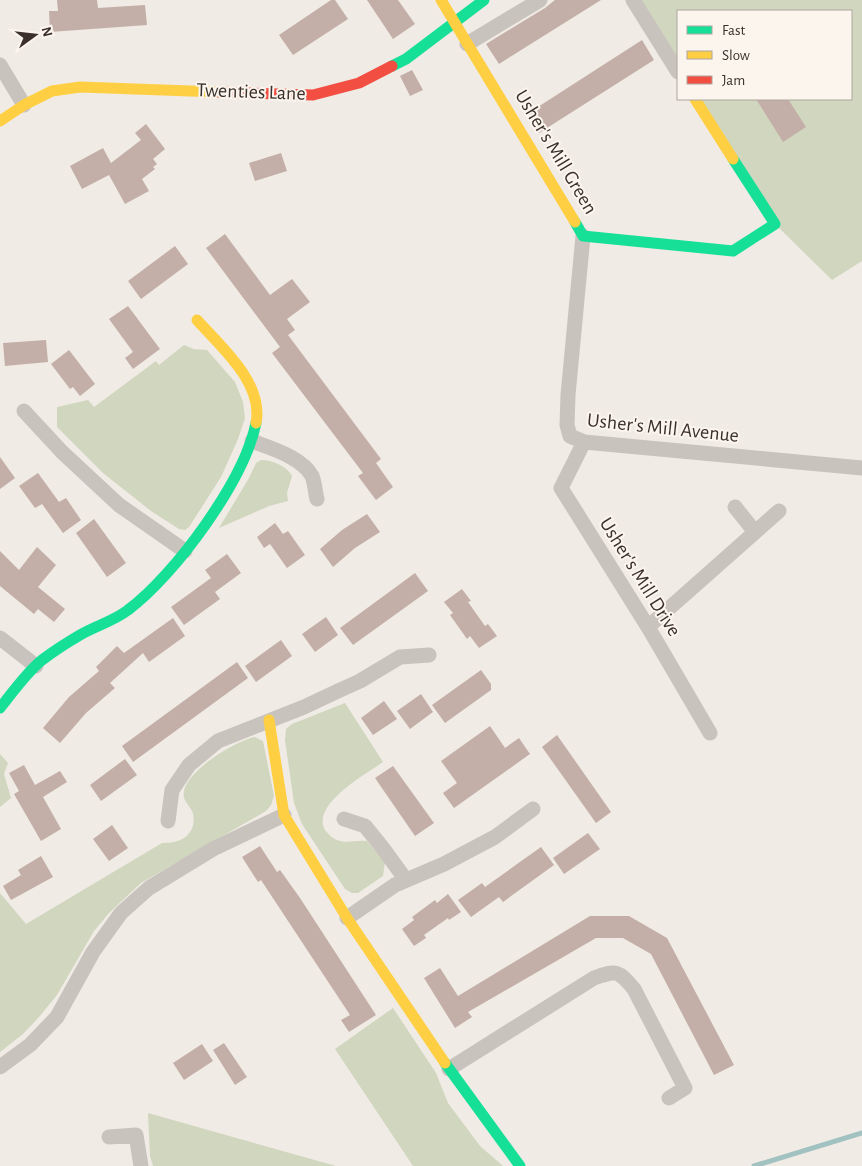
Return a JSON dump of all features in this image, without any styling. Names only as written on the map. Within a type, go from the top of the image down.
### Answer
[{"type":"street","name":"Usher's Mill Green","points":[[441,0],[456,22],[583,236],[733,251],[775,224],[696,100]]},
{"type":"street","name":"Twenties Lane","points":[[0,121],[24,104],[52,91],[80,87],[313,95],[359,83],[406,59],[484,0]]},
{"type":"street","points":[[468,44],[540,0]]},
{"type":"street","points":[[633,0],[677,70]]},
{"type":"street","points":[[0,65],[24,104]]},
{"type":"street","name":"Usher's Mill Avenue","points":[[583,236],[567,425],[570,436],[584,442],[862,468]]},
{"type":"street","points":[[0,708],[18,685],[42,660],[80,635],[127,610],[164,577],[185,551],[231,485],[252,441],[258,413],[254,392],[241,368],[197,320]]},
{"type":"street","points":[[24,412],[62,452],[119,505],[185,551]]},
{"type":"street","points":[[252,441],[276,450],[298,462],[312,476],[317,499]]},
{"type":"street","name":"Usher's Mill Drive","points":[[584,442],[561,488],[648,627],[710,732]]},
{"type":"street","points":[[735,506],[755,532]]},
{"type":"street","points":[[648,627],[779,511]]},
{"type":"street","points":[[0,638],[36,666]]},
{"type":"street","points":[[168,821],[172,790],[189,765],[218,741],[304,707],[360,681],[400,657],[429,655]]},
{"type":"street","points":[[269,720],[284,815],[347,918],[450,1069],[520,1166]]},
{"type":"street","points":[[347,918],[395,885],[444,864],[495,837],[532,809]]},
{"type":"street","points":[[0,1067],[30,1045],[57,1017],[94,952],[120,913],[149,888],[213,849],[284,815]]},
{"type":"street","points":[[344,819],[365,826],[406,880]]},
{"type":"street","points":[[450,1069],[594,978],[611,972],[623,976],[634,989],[685,1088],[670,1098]]},
{"type":"street","points":[[109,1138],[136,1135],[141,1166]]},
{"type":"green space","points":[[633,0],[862,0],[862,261],[832,280],[775,224],[696,100],[852,100],[852,10],[677,10],[677,70]]},
{"type":"green space","points":[[184,345],[194,349],[207,350],[235,382],[243,402],[245,418],[221,477],[189,527],[185,530],[179,529],[151,511],[103,473],[57,427],[57,407],[88,400],[94,407],[156,361],[159,365]]},
{"type":"green space","points":[[261,460],[279,464],[290,472],[292,476],[287,493],[288,501],[269,506],[219,528],[256,463]]},
{"type":"green space","points":[[345,703],[383,762],[353,782],[332,800],[323,820],[325,830],[333,838],[343,842],[367,841],[385,862],[383,876],[358,893],[352,893],[345,889],[302,824],[294,803],[285,740],[286,729],[292,724]]},
{"type":"green space","points":[[255,737],[263,741],[274,796],[271,805],[266,811],[141,883],[109,913],[94,931],[57,995],[39,1017],[23,1034],[0,1052],[0,893],[26,924],[162,843],[185,838],[191,831],[194,820],[192,811],[184,797],[187,783],[203,766],[225,750]]},
{"type":"green space","points":[[0,754],[8,763],[4,774],[11,798],[0,807]]},
{"type":"green space","points":[[393,1008],[436,1073],[448,1103],[480,1146],[503,1166],[413,1166],[335,1049]]},
{"type":"green space","points":[[148,1113],[336,1166],[153,1166],[150,1156]]},
{"type":"building","points":[[57,0],[97,0],[98,8],[145,5],[147,25],[50,32],[49,11],[58,11]]},
{"type":"building","points":[[331,0],[335,0],[348,19],[293,55],[279,35]]},
{"type":"building","points":[[367,0],[398,0],[415,24],[393,39]]},
{"type":"building","points":[[555,0],[601,0],[499,64],[486,44]]},
{"type":"building","points":[[642,40],[654,60],[539,133],[527,114]]},
{"type":"building","points":[[412,70],[423,90],[410,96],[400,76]]},
{"type":"building","points":[[757,100],[789,100],[806,127],[783,142]]},
{"type":"building","points":[[146,124],[165,149],[153,159],[157,164],[153,167],[155,169],[142,179],[149,191],[125,204],[109,175],[82,189],[70,166],[103,148],[111,163],[141,140],[135,133]]},
{"type":"building","points":[[281,153],[287,171],[255,181],[249,163]]},
{"type":"building","points":[[225,234],[270,295],[292,279],[310,302],[287,319],[295,330],[288,335],[381,459],[376,463],[393,487],[376,500],[358,476],[363,473],[272,353],[280,347],[206,248]]},
{"type":"building","points":[[175,246],[188,264],[141,299],[128,281]]},
{"type":"building","points":[[128,306],[160,349],[133,369],[125,358],[133,352],[109,319]]},
{"type":"building","points":[[46,340],[48,362],[5,366],[3,343]]},
{"type":"building","points":[[69,350],[95,384],[80,396],[73,387],[70,389],[51,364]]},
{"type":"building","points":[[0,457],[15,478],[0,489]]},
{"type":"building","points":[[38,473],[59,502],[66,498],[81,520],[63,533],[42,504],[35,508],[19,486]]},
{"type":"building","points":[[367,514],[380,532],[355,548],[333,567],[320,549],[342,530]]},
{"type":"building","points":[[94,519],[126,563],[107,577],[76,533]]},
{"type":"building","points":[[275,523],[283,534],[288,531],[305,555],[287,568],[270,544],[264,548],[257,537]]},
{"type":"building","points":[[37,547],[56,565],[38,587],[65,609],[54,622],[38,609],[34,614],[0,586],[0,551],[19,570]]},
{"type":"building","points":[[227,554],[241,573],[215,592],[220,599],[184,625],[171,607],[211,578],[205,570]]},
{"type":"building","points":[[415,573],[428,591],[353,645],[340,628]]},
{"type":"building","points":[[462,589],[471,601],[468,602],[485,626],[488,624],[497,636],[479,648],[470,636],[467,639],[450,615],[453,613],[444,602]]},
{"type":"building","points":[[326,617],[338,635],[315,652],[302,634]]},
{"type":"building","points":[[173,618],[185,636],[149,662],[143,653],[110,683],[115,688],[86,713],[60,743],[43,728],[69,697],[99,671],[96,667],[117,646],[124,653]]},
{"type":"building","points":[[281,640],[292,656],[256,682],[245,666]]},
{"type":"building","points":[[237,662],[248,678],[133,762],[122,746]]},
{"type":"building","points":[[481,670],[491,684],[491,690],[445,723],[432,705]]},
{"type":"building","points":[[421,694],[433,712],[410,729],[397,711]]},
{"type":"building","points":[[384,701],[397,719],[373,735],[361,718]]},
{"type":"building","points":[[490,726],[505,748],[519,738],[530,754],[454,808],[443,793],[457,783],[441,761]]},
{"type":"building","points":[[557,735],[611,812],[596,823],[542,747]]},
{"type":"building","points":[[125,759],[137,775],[101,801],[90,785]]},
{"type":"building","points":[[24,765],[35,785],[60,771],[67,782],[43,797],[61,829],[41,841],[14,794],[19,791],[9,773]]},
{"type":"building","points":[[393,766],[434,823],[415,836],[375,778]]},
{"type":"building","points":[[112,825],[128,848],[109,861],[93,839]]},
{"type":"building","points":[[588,833],[600,849],[564,874],[553,858]]},
{"type":"building","points":[[260,846],[277,872],[280,870],[300,898],[376,1015],[349,1032],[341,1020],[350,1015],[261,880],[258,882],[242,857]]},
{"type":"building","points":[[541,847],[554,865],[503,902],[499,897],[471,917],[458,900],[482,883],[485,887]]},
{"type":"building","points":[[41,856],[53,877],[11,900],[3,886],[21,875],[18,870]]},
{"type":"building","points":[[448,894],[461,912],[449,920],[448,918],[424,935],[426,938],[414,946],[402,929],[414,920],[412,917],[435,900],[437,903]]},
{"type":"building","points":[[590,916],[629,916],[667,938],[734,1065],[714,1075],[651,954],[623,938],[596,938],[468,1012],[472,1017],[455,1028],[424,978],[440,968],[458,996]]},
{"type":"building","points":[[224,1043],[247,1077],[235,1085],[213,1050]]},
{"type":"building","points":[[202,1044],[213,1061],[184,1080],[173,1063]]},
{"type":"waterway","points":[[754,1166],[862,1133]]},
{"type":"traffic: fast","points":[[392,66],[406,59],[484,0]]},
{"type":"traffic: fast","points":[[575,222],[583,236],[733,251],[775,224],[733,159]]},
{"type":"traffic: fast","points":[[0,708],[25,677],[42,660],[80,635],[123,614],[147,594],[166,574],[186,551],[223,498],[238,472],[256,423]]},
{"type":"traffic: fast","points":[[445,1063],[520,1166]]},
{"type":"traffic: slow","points":[[441,0],[575,222]]},
{"type":"traffic: slow","points":[[0,121],[24,105],[52,91],[80,87],[218,92]]},
{"type":"traffic: slow","points":[[696,100],[733,159]]},
{"type":"traffic: slow","points":[[197,320],[228,354],[247,380],[254,394],[257,408],[256,423]]},
{"type":"traffic: slow","points":[[269,720],[284,815],[347,918],[445,1063]]},
{"type":"traffic: jam","points":[[218,92],[313,95],[359,83],[392,66]]}]
